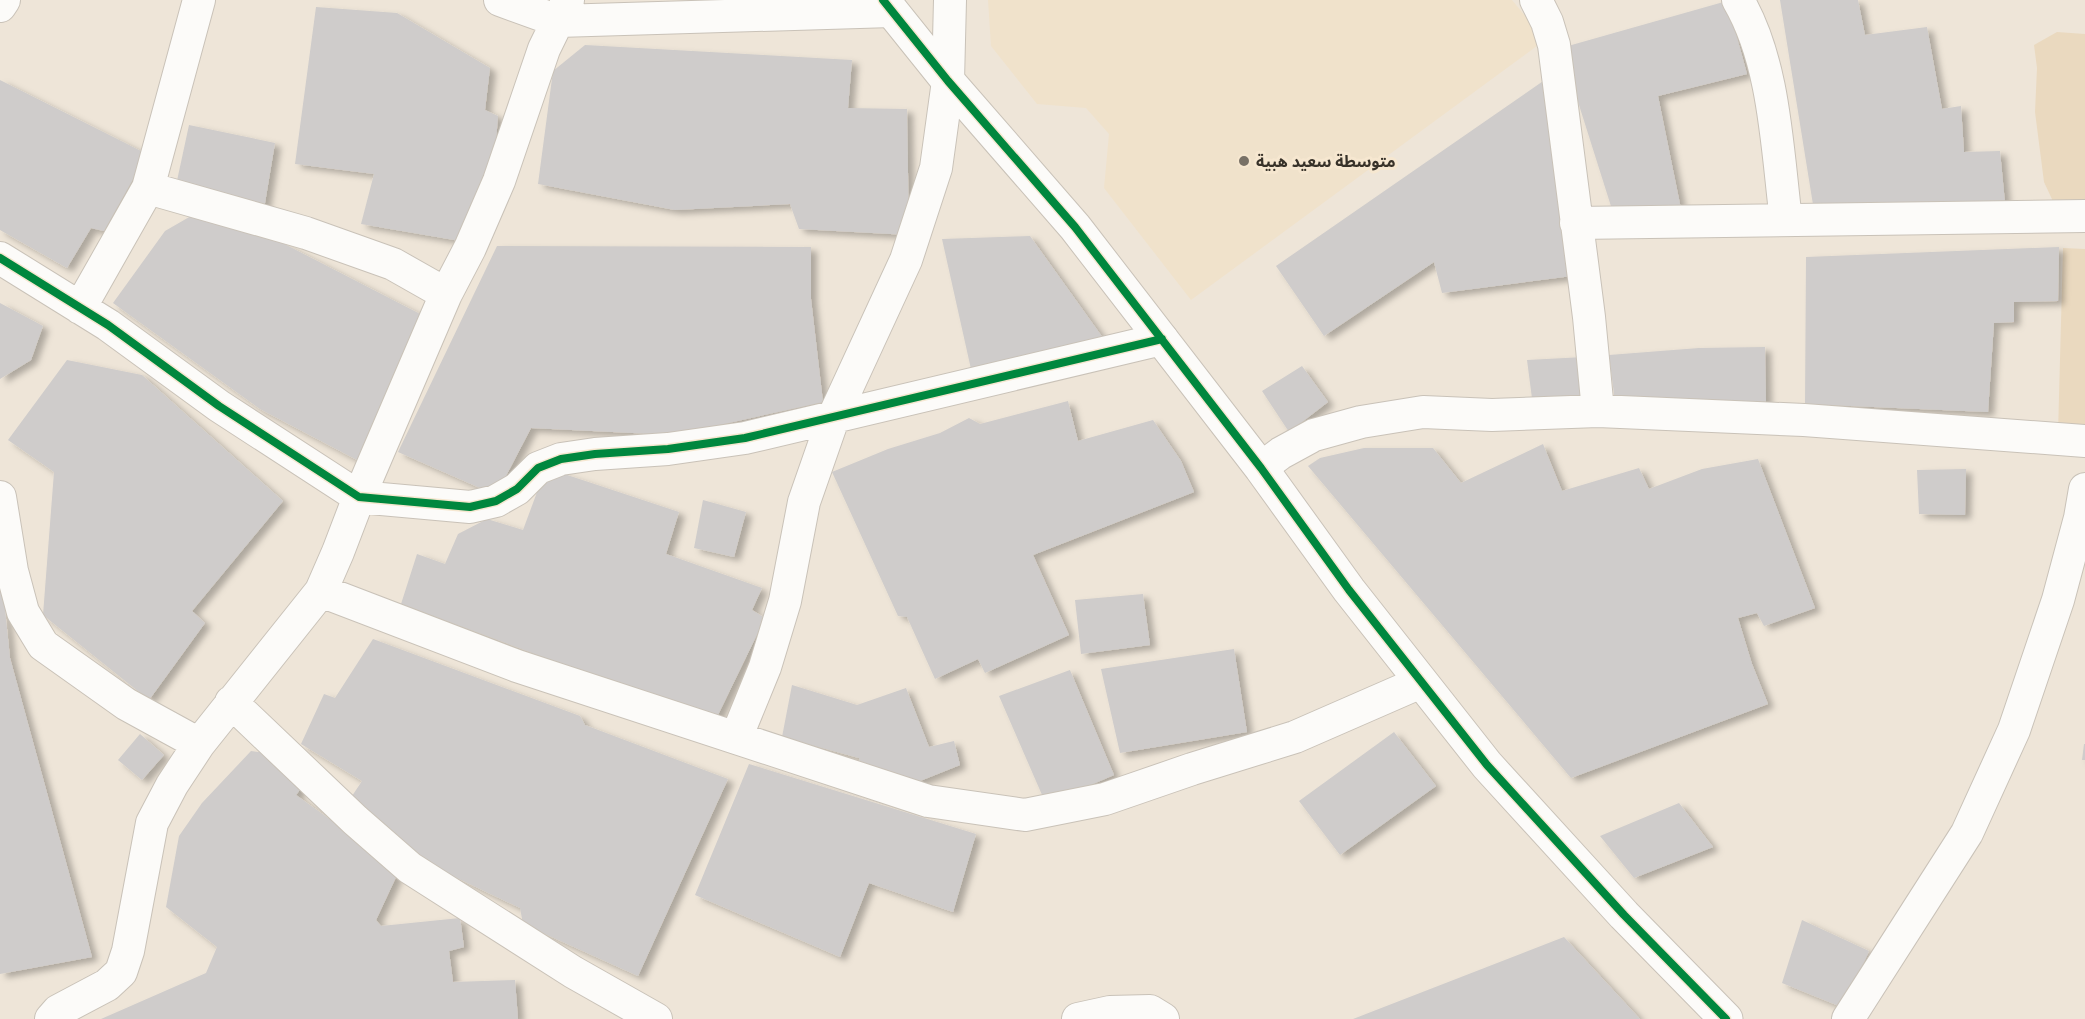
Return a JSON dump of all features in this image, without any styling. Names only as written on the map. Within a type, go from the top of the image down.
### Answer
[{"type":"street","points":[[0,6],[4,0]]},
{"type":"street","points":[[80,308],[148,188],[199,0]]},
{"type":"street","points":[[500,0],[563,10],[887,6],[948,81],[1075,227],[1261,468],[1349,590],[1487,765],[1624,915],[1726,1019]]},
{"type":"street","points":[[736,738],[765,667],[785,602],[804,502],[834,416],[906,260],[936,168],[948,81],[950,0]]},
{"type":"street","points":[[1536,0],[1547,22],[1554,45],[1589,317],[1598,411]]},
{"type":"street","points":[[1738,0],[1750,21],[1770,94],[1786,220]]},
{"type":"street","points":[[51,1019],[58,1011],[107,985],[121,972],[128,951],[152,823],[172,785],[199,744],[321,591],[358,497],[446,294],[470,248],[499,182],[544,49],[563,10]]},
{"type":"street","points":[[148,188],[306,233],[393,264],[446,294]]},
{"type":"street","points":[[1576,223],[2085,216]]},
{"type":"street","points":[[0,258],[108,325],[219,406],[358,497],[470,507],[496,501],[517,489],[538,468],[561,459],[595,454],[668,449],[745,438],[1162,339]]},
{"type":"street","points":[[1261,468],[1281,453],[1314,435],[1361,422],[1423,412],[1491,415],[1598,411],[1804,420],[2085,441]]},
{"type":"street","points":[[1848,1019],[1967,833],[2014,730],[2058,600],[2080,518],[2085,489]]},
{"type":"street","points":[[0,497],[12,571],[23,612],[44,645],[126,704],[199,744]]},
{"type":"street","points":[[321,591],[517,666],[928,801],[1025,815],[1105,799],[1295,737],[1421,682]]},
{"type":"street","points":[[231,702],[355,820],[410,868],[573,972],[656,1019]]},
{"type":"street","points":[[1078,1019],[1110,1012],[1150,1011],[1163,1019]]},
{"type":"shaded area","name":"متوسطة سعيد هبية","points":[[988,0],[1512,0],[1545,40],[1191,300],[1104,188],[1109,134],[1086,108],[1037,104],[991,46]]},
{"type":"shaded area","points":[[2057,32],[2085,34],[2085,210],[2058,212],[2044,182],[2035,112],[2037,68],[2034,45]]},
{"type":"shaded area","points":[[2063,248],[2085,249],[2085,434],[2058,434]]},
{"type":"building","points":[[1780,0],[1858,0],[1865,35],[1927,27],[1942,109],[1961,106],[1964,152],[2000,151],[2005,203],[1963,207],[1966,201],[1815,217]]},
{"type":"building","points":[[1727,1],[1747,74],[1658,96],[1681,209],[1616,222],[1561,48]]},
{"type":"building","points":[[316,7],[397,13],[490,68],[485,110],[498,116],[494,168],[466,242],[361,224],[374,174],[295,164]]},
{"type":"building","points":[[585,45],[852,60],[848,108],[907,109],[909,235],[799,229],[790,204],[675,210],[538,184],[553,71]]},
{"type":"building","points":[[1549,77],[1572,276],[1442,293],[1434,262],[1324,336],[1276,266]]},
{"type":"building","points":[[0,80],[147,154],[104,231],[91,228],[67,268],[0,230]]},
{"type":"building","points":[[189,125],[275,143],[264,209],[175,190]]},
{"type":"building","points":[[191,216],[267,235],[424,316],[359,461],[260,409],[113,303],[165,231]]},
{"type":"building","points":[[1030,236],[1103,338],[971,369],[942,239]]},
{"type":"building","points":[[497,246],[811,247],[811,299],[823,402],[674,435],[531,428],[496,495],[398,452]]},
{"type":"building","points":[[2059,247],[2058,301],[2014,302],[2014,322],[1994,323],[1988,412],[1805,404],[1806,257]]},
{"type":"building","points":[[0,303],[43,326],[31,360],[0,379]]},
{"type":"building","points":[[1765,347],[1766,404],[1615,402],[1609,355],[1699,348]]},
{"type":"building","points":[[1584,357],[1584,405],[1533,406],[1527,360]]},
{"type":"building","points":[[67,360],[142,375],[283,501],[192,611],[205,623],[149,700],[43,615],[54,472],[8,440]]},
{"type":"building","points":[[1302,366],[1328,402],[1289,432],[1262,391]]},
{"type":"building","points":[[1068,401],[1078,441],[1153,420],[1181,461],[1194,492],[1033,555],[1069,635],[985,673],[978,659],[935,679],[907,617],[898,616],[832,472],[888,449],[940,433],[969,418],[980,424]]},
{"type":"building","points":[[1543,444],[1562,491],[1639,468],[1649,489],[1702,469],[1758,459],[1815,608],[1764,626],[1757,613],[1738,618],[1752,664],[1768,704],[1571,778],[1308,466],[1320,458],[1364,448],[1433,448],[1461,483]]},
{"type":"building","points":[[546,468],[679,512],[666,554],[762,588],[752,610],[765,618],[715,721],[401,604],[417,554],[445,564],[458,534],[487,519],[523,530]]},
{"type":"building","points":[[1966,469],[1965,515],[1919,514],[1917,470]]},
{"type":"building","points":[[703,500],[746,512],[734,557],[694,548]]},
{"type":"building","points":[[0,580],[2,580],[10,658],[92,957],[0,974]]},
{"type":"building","points":[[1143,594],[1150,645],[1081,654],[1075,600]]},
{"type":"building","points":[[373,639],[580,716],[585,725],[728,779],[638,976],[523,924],[520,908],[384,843],[352,796],[362,781],[301,744],[324,694],[335,698]]},
{"type":"building","points":[[1234,649],[1247,732],[1120,753],[1101,669]]},
{"type":"building","points":[[1070,670],[1114,775],[1046,804],[999,696]]},
{"type":"building","points":[[792,685],[857,705],[906,688],[929,747],[954,741],[960,765],[900,789],[862,775],[859,758],[782,737]]},
{"type":"building","points":[[1394,732],[1436,786],[1340,855],[1299,801]]},
{"type":"building","points":[[140,734],[164,755],[142,780],[118,760]]},
{"type":"building","points":[[2084,744],[2085,760],[2082,760]]},
{"type":"building","points":[[251,751],[265,753],[305,783],[296,795],[342,828],[397,875],[376,920],[381,926],[460,918],[464,947],[449,951],[453,982],[515,980],[518,1019],[101,1019],[206,973],[217,947],[166,907],[179,836],[202,803]]},
{"type":"building","points":[[749,764],[976,834],[953,912],[869,883],[840,957],[695,895]]},
{"type":"building","points":[[1679,803],[1713,847],[1634,878],[1600,836]]},
{"type":"building","points":[[1802,920],[1869,951],[1844,1008],[1782,983]]},
{"type":"building","points":[[1564,937],[1640,1019],[1353,1019]]},
{"type":"cycle path","points":[[883,0],[948,81],[1075,227],[1261,468],[1349,590],[1487,765],[1624,915],[1726,1019]]},
{"type":"cycle path","points":[[0,258],[108,325],[219,406],[359,497],[470,507],[496,501],[517,489],[538,468],[561,459],[595,454],[668,449],[745,438],[1162,339]]},
{"type":"place","name":"متوسطة سعيد هبية","points":[[1244,161]]}]
